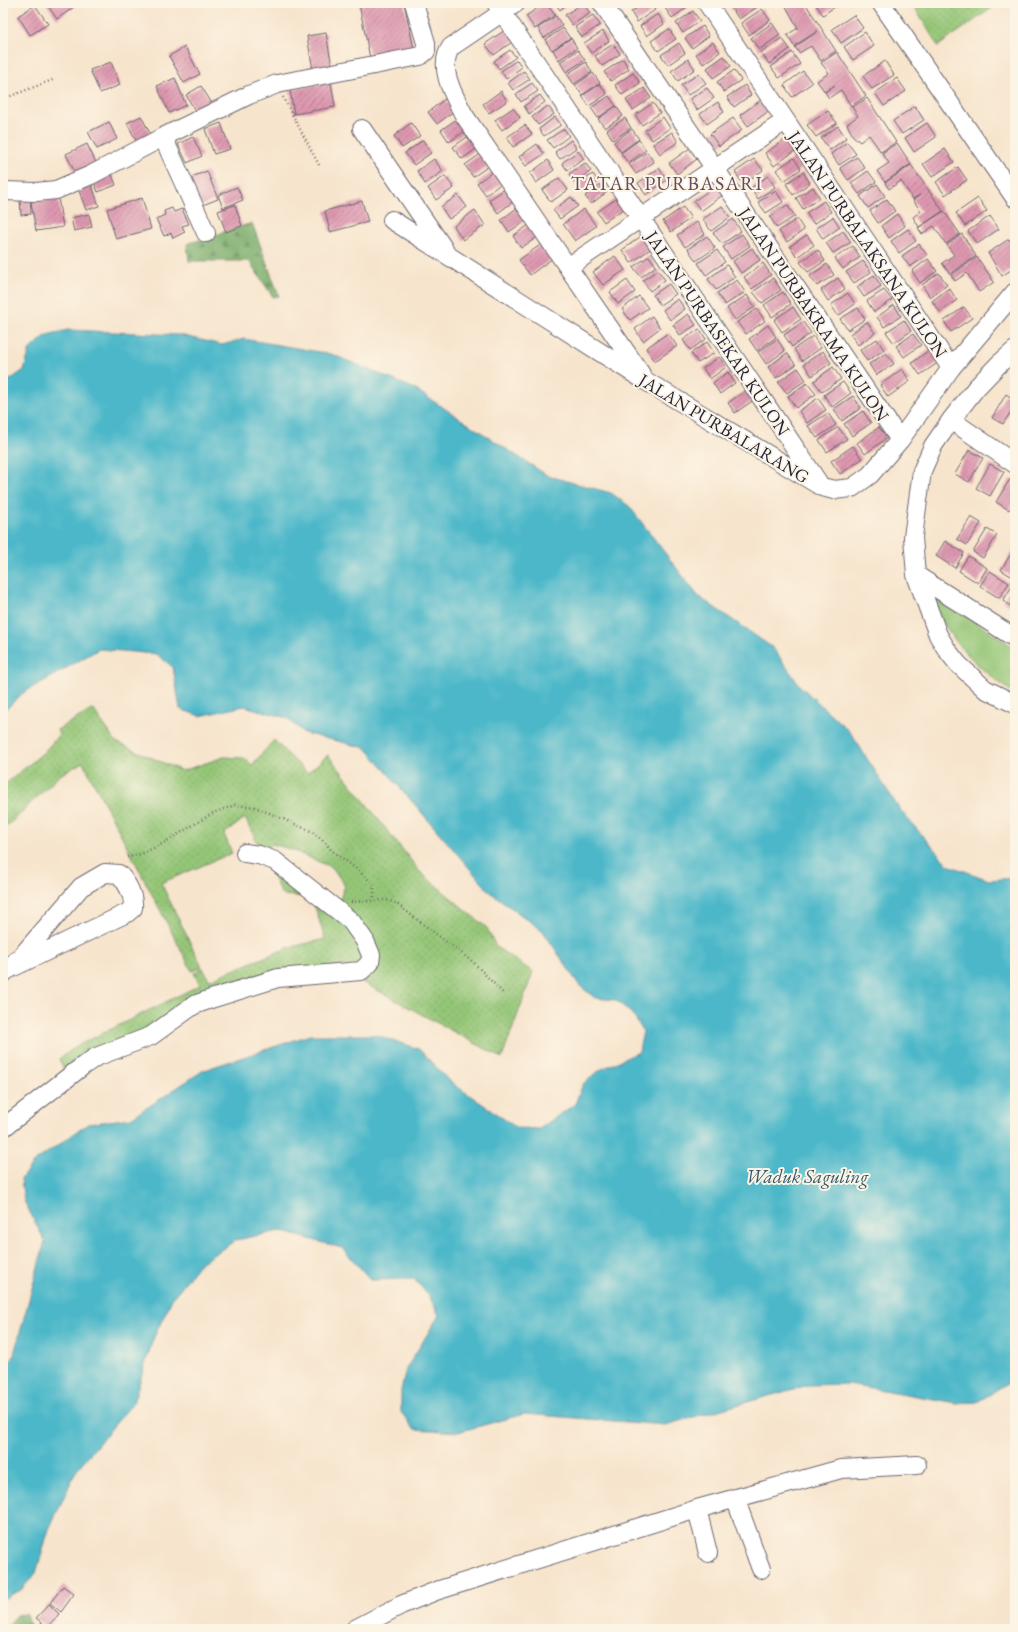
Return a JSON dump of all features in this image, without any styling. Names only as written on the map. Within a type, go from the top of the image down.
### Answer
[{"type":"street","points":[[3,191],[36,192],[56,190],[91,175],[163,136],[249,95],[277,84],[420,56],[426,51],[426,43],[414,3]]},
{"type":"street","name":"JALAN PURBAKRAMA KULON","points":[[602,3],[900,440]]},
{"type":"street","name":"JALAN PURBALAKSANA KULON","points":[[707,3],[951,368]]},
{"type":"street","points":[[881,3],[1015,198]]},
{"type":"street","points":[[895,3],[960,102],[1015,181]]},
{"type":"street","points":[[504,6],[451,47],[446,54],[447,74],[454,96],[464,115],[644,380]]},
{"type":"street","name":"JALAN PURBASEKAR KULON","points":[[504,6],[641,218],[822,487]]},
{"type":"street","points":[[568,267],[785,121]]},
{"type":"street","points":[[362,128],[448,255]]},
{"type":"street","points":[[163,136],[206,234]]},
{"type":"street","name":"JALAN PURBALARANG","points":[[392,220],[644,380],[822,487],[834,490],[852,488],[870,475],[900,440],[951,368],[1012,296]]},
{"type":"street","points":[[1015,350],[981,383],[951,420],[933,446],[922,471],[913,537],[916,575],[938,635],[947,650],[958,664],[985,689],[1015,704]]},
{"type":"street","points":[[951,420],[1015,464]]},
{"type":"street","points":[[916,575],[1015,638]]},
{"type":"street","points":[[3,1128],[96,1057],[151,1036],[194,1006],[278,978],[361,971],[370,963],[371,955],[365,941],[351,921],[275,861],[259,855],[245,853]]},
{"type":"street","points":[[105,872],[119,874],[126,883],[134,902],[133,908],[127,913],[5,972],[25,952],[81,887],[105,872]]},
{"type":"street","points":[[357,1629],[401,1605],[436,1591],[697,1509],[841,1469],[917,1465]]},
{"type":"street","points":[[735,1498],[761,1569]]},
{"type":"street","points":[[697,1509],[708,1553]]},
{"type":"path","points":[[3,99],[55,79]]},
{"type":"path","points":[[277,84],[319,165]]},
{"type":"path","points":[[127,856],[141,854],[162,844],[213,813],[235,806],[255,807],[311,831],[325,842],[331,850],[357,869],[374,885],[374,900]]},
{"type":"path","points":[[334,907],[350,902],[374,900],[394,902],[407,910],[473,962],[504,993]]},
{"type":"green space","points":[[912,3],[999,3],[938,46]]},
{"type":"green space","points":[[252,223],[279,296],[273,297],[249,261],[189,261],[187,244]]},
{"type":"green space","points":[[932,594],[1015,648],[1015,693],[989,675],[958,644],[942,620]]},
{"type":"green space","points":[[93,709],[116,742],[182,771],[224,757],[244,758],[252,765],[274,740],[307,773],[328,755],[420,872],[487,928],[496,947],[533,972],[502,1058],[362,982],[372,972],[339,902],[345,886],[333,868],[290,849],[272,844],[262,852],[245,818],[224,834],[232,853],[161,883],[202,967],[192,971],[83,762],[60,775],[3,830],[3,786],[43,753],[59,735],[57,730]]},
{"type":"green space","points":[[264,859],[350,923],[366,963],[266,976],[174,1013],[65,1073],[59,1059],[75,1047],[200,985],[194,973],[203,968],[209,980],[287,948],[325,939],[312,897],[282,895]]},
{"type":"green space","points":[[26,1614],[32,1629],[6,1629],[16,1615]]},
{"type":"water","name":"Waduk Saguling","points":[[68,330],[180,335],[222,345],[244,339],[331,354],[413,388],[548,476],[611,493],[629,506],[698,596],[773,648],[800,686],[850,732],[900,810],[948,865],[989,880],[1015,878],[1015,1380],[977,1402],[956,1403],[849,1384],[808,1385],[665,1425],[524,1414],[458,1432],[414,1429],[401,1412],[401,1390],[406,1369],[439,1315],[429,1296],[414,1279],[371,1280],[342,1248],[280,1231],[236,1240],[199,1264],[172,1299],[153,1339],[133,1403],[77,1469],[49,1529],[36,1573],[21,1590],[3,1599],[3,1370],[13,1358],[45,1241],[24,1201],[21,1179],[34,1162],[88,1124],[131,1118],[204,1070],[310,1035],[376,1035],[419,1049],[449,1081],[517,1128],[539,1129],[575,1104],[583,1084],[600,1070],[639,1052],[643,1031],[632,1014],[616,1000],[595,998],[579,985],[543,931],[490,892],[366,748],[304,733],[287,718],[244,706],[200,716],[180,709],[173,667],[156,654],[99,649],[23,693],[6,709],[3,731],[3,382],[7,382],[24,370],[30,349],[47,335]]},
{"type":"building","points":[[46,3],[71,3],[74,7],[57,19]]},
{"type":"building","points":[[404,3],[414,49],[370,58],[359,4]]},
{"type":"building","points":[[545,3],[555,15],[535,29],[526,16]]},
{"type":"building","points":[[555,3],[569,3],[560,10]]},
{"type":"building","points":[[583,3],[590,13],[572,25],[565,15]]},
{"type":"building","points":[[644,3],[650,3],[655,10],[637,22],[631,12]]},
{"type":"building","points":[[673,3],[687,3],[689,6],[672,18],[665,8]]},
{"type":"building","points":[[738,3],[758,3],[760,5],[739,19],[731,8]]},
{"type":"building","points":[[784,3],[805,3],[836,51],[821,61],[811,46],[799,53],[795,47],[818,31],[794,46],[787,35],[798,28]]},
{"type":"building","points":[[815,3],[840,3],[823,15]]},
{"type":"building","points":[[35,5],[48,24],[30,35],[18,16]]},
{"type":"building","points":[[762,9],[770,20],[749,35],[741,23]]},
{"type":"building","points":[[693,11],[700,21],[683,33],[676,23]]},
{"type":"building","points":[[658,14],[664,24],[647,36],[640,26]]},
{"type":"building","points":[[593,15],[600,25],[582,37],[575,27]]},
{"type":"building","points":[[854,15],[863,28],[841,43],[832,29]]},
{"type":"building","points":[[556,16],[562,26],[544,38],[538,28]]},
{"type":"building","points":[[772,23],[780,35],[759,50],[751,38]]},
{"type":"building","points":[[703,26],[709,36],[692,48],[685,38]]},
{"type":"building","points":[[508,28],[516,39],[494,55],[485,44]]},
{"type":"building","points":[[563,28],[570,38],[552,50],[545,40]]},
{"type":"building","points":[[669,29],[676,39],[658,51],[651,41]]},
{"type":"building","points":[[603,31],[609,41],[591,53],[584,43]]},
{"type":"building","points":[[865,32],[874,46],[853,60],[844,47]]},
{"type":"building","points":[[326,33],[332,67],[313,70],[307,36]]},
{"type":"building","points":[[571,38],[577,48],[559,60],[553,50]]},
{"type":"building","points":[[782,38],[790,49],[769,64],[761,52]]},
{"type":"building","points":[[713,42],[720,52],[703,64],[696,54]]},
{"type":"building","points":[[679,43],[685,53],[668,65],[661,55]]},
{"type":"building","points":[[613,44],[620,54],[602,66],[595,56]]},
{"type":"building","points":[[185,47],[200,74],[184,83],[169,56]]},
{"type":"building","points":[[510,50],[516,57],[499,69],[494,61]]},
{"type":"building","points":[[578,50],[585,60],[566,72],[560,62]]},
{"type":"building","points":[[792,52],[800,64],[779,78],[771,67]]},
{"type":"building","points":[[837,52],[866,96],[851,106],[841,90],[829,98],[817,81],[829,73],[821,63]]},
{"type":"building","points":[[724,56],[731,66],[713,78],[707,68]]},
{"type":"building","points":[[623,59],[629,69],[611,81],[604,72]]},
{"type":"building","points":[[688,59],[695,69],[678,81],[671,71]]},
{"type":"building","points":[[517,60],[522,67],[506,79],[501,71]]},
{"type":"building","points":[[885,61],[894,75],[872,89],[863,76]]},
{"type":"building","points":[[111,62],[120,85],[100,93],[90,70]]},
{"type":"building","points":[[586,62],[592,72],[574,84],[567,74]]},
{"type":"building","points":[[734,70],[741,80],[724,92],[717,82]]},
{"type":"building","points":[[524,71],[530,79],[513,90],[508,83]]},
{"type":"building","points":[[803,71],[812,83],[792,97],[784,85]]},
{"type":"building","points":[[593,73],[600,83],[582,95],[575,85]]},
{"type":"building","points":[[633,73],[640,83],[622,95],[615,85]]},
{"type":"building","points":[[699,74],[706,83],[688,95],[681,85]]},
{"type":"building","points":[[175,78],[186,105],[169,113],[157,86]]},
{"type":"building","points":[[897,78],[906,91],[884,106],[875,93]]},
{"type":"building","points":[[331,82],[335,107],[294,114],[290,90]]},
{"type":"building","points":[[532,83],[538,91],[521,102],[516,94]]},
{"type":"building","points":[[600,84],[607,94],[589,106],[582,96]]},
{"type":"building","points":[[745,85],[751,95],[734,107],[727,97]]},
{"type":"building","points":[[201,86],[213,105],[197,114],[186,95]]},
{"type":"building","points":[[644,88],[651,98],[633,110],[626,100]]},
{"type":"building","points":[[707,88],[714,98],[697,110],[690,99]]},
{"type":"building","points":[[501,91],[507,101],[489,113],[483,104]]},
{"type":"building","points":[[540,95],[545,102],[529,114],[524,106]]},
{"type":"building","points":[[609,96],[616,106],[598,118],[591,108]]},
{"type":"building","points":[[867,98],[896,142],[881,152],[869,135],[860,142],[853,136],[847,124],[858,116],[852,107]]},
{"type":"building","points":[[445,99],[454,111],[437,124],[428,112]]},
{"type":"building","points":[[761,100],[769,111],[748,126],[740,115]]},
{"type":"building","points":[[718,102],[724,112],[707,124],[700,114]]},
{"type":"building","points":[[653,103],[660,113],[642,125],[635,115]]},
{"type":"building","points":[[548,106],[554,114],[538,125],[532,117]]},
{"type":"building","points":[[616,106],[623,116],[605,128],[598,119]]},
{"type":"building","points":[[915,106],[924,120],[902,134],[893,121]]},
{"type":"building","points":[[513,108],[520,117],[502,130],[495,120]]},
{"type":"building","points":[[828,111],[837,123],[816,137],[807,125]]},
{"type":"building","points":[[141,116],[152,137],[138,144],[127,123]]},
{"type":"building","points":[[555,117],[561,125],[544,136],[539,129]]},
{"type":"building","points":[[663,117],[670,128],[652,140],[645,130]]},
{"type":"building","points":[[458,118],[467,130],[449,142],[441,130]]},
{"type":"building","points":[[625,118],[631,128],[613,140],[607,130]]},
{"type":"building","points":[[733,118],[742,130],[719,146],[710,134]]},
{"type":"building","points":[[109,122],[117,139],[97,149],[88,132]]},
{"type":"building","points":[[221,123],[230,149],[214,154],[205,129]]},
{"type":"building","points":[[411,123],[420,136],[402,148],[394,136]]},
{"type":"building","points":[[927,123],[936,137],[914,152],[905,138]]},
{"type":"building","points":[[525,125],[532,134],[513,147],[507,137]]},
{"type":"building","points":[[838,126],[846,138],[830,150],[821,138]]},
{"type":"building","points":[[564,129],[569,136],[553,148],[547,140]]},
{"type":"building","points":[[632,129],[639,139],[621,152],[614,142]]},
{"type":"building","points":[[672,132],[678,142],[660,154],[653,144]]},
{"type":"building","points":[[470,135],[479,147],[462,159],[453,147]]},
{"type":"building","points":[[193,137],[202,156],[187,163],[178,144]]},
{"type":"building","points":[[787,138],[796,150],[774,166],[765,153]]},
{"type":"building","points":[[423,140],[431,153],[414,165],[405,153]]},
{"type":"building","points":[[571,140],[576,148],[560,159],[555,152]]},
{"type":"building","points":[[639,140],[646,150],[628,163],[621,153]]},
{"type":"building","points":[[847,142],[856,154],[839,165],[831,154]]},
{"type":"building","points":[[897,143],[911,164],[885,182],[877,171],[889,163],[882,153]]},
{"type":"building","points":[[87,144],[98,167],[77,177],[66,154]]},
{"type":"building","points":[[537,144],[544,154],[526,166],[519,157]]},
{"type":"building","points":[[690,148],[697,159],[677,174],[669,163]]},
{"type":"building","points":[[945,149],[954,162],[932,177],[923,164]]},
{"type":"building","points":[[578,151],[584,159],[567,170],[562,163]]},
{"type":"building","points":[[647,152],[654,162],[636,174],[629,164]]},
{"type":"building","points":[[482,153],[490,165],[473,177],[465,165]]},
{"type":"building","points":[[857,157],[865,168],[848,180],[840,168]]},
{"type":"building","points":[[794,158],[801,169],[784,181],[776,170]]},
{"type":"building","points":[[434,159],[443,171],[425,184],[417,171]]},
{"type":"building","points":[[754,159],[763,170],[743,184],[735,172]]},
{"type":"building","points":[[548,160],[554,170],[536,183],[530,173]]},
{"type":"building","points":[[585,163],[591,171],[574,182],[569,174]]},
{"type":"building","points":[[911,165],[943,211],[919,227],[913,217],[921,211],[913,200],[920,195],[913,199],[901,181],[889,189],[885,183]]},
{"type":"building","points":[[958,167],[967,180],[945,195],[936,182]]},
{"type":"building","points":[[659,168],[667,180],[646,195],[638,183]]},
{"type":"building","points":[[110,170],[116,185],[98,192],[92,177]]},
{"type":"building","points":[[495,170],[503,182],[486,195],[477,183]]},
{"type":"building","points":[[207,171],[218,199],[200,206],[189,178]]},
{"type":"building","points":[[868,171],[876,182],[859,194],[851,183]]},
{"type":"building","points":[[803,172],[810,183],[793,195],[786,184]]},
{"type":"building","points":[[593,174],[598,181],[582,193],[576,185]]},
{"type":"building","points":[[445,176],[454,188],[436,200],[428,188]]},
{"type":"building","points":[[768,176],[775,187],[758,199],[751,188]]},
{"type":"building","points":[[559,178],[568,190],[551,202],[542,190]]},
{"type":"building","points":[[90,180],[99,206],[86,210],[77,185]]},
{"type":"building","points":[[602,184],[607,192],[591,204],[585,196]]},
{"type":"building","points":[[877,184],[885,196],[868,208],[860,196]]},
{"type":"building","points":[[717,185],[724,194],[701,211],[694,201]]},
{"type":"building","points":[[237,187],[243,200],[223,208],[218,195]]},
{"type":"building","points":[[813,187],[820,198],[803,209],[796,198]]},
{"type":"building","points":[[506,188],[515,200],[498,213],[489,200]]},
{"type":"building","points":[[776,191],[783,202],[766,213],[758,202]]},
{"type":"building","points":[[458,195],[467,207],[449,219],[441,207]]},
{"type":"building","points":[[30,196],[31,214],[21,215],[20,197]]},
{"type":"building","points":[[571,197],[578,206],[560,219],[553,210]]},
{"type":"building","points":[[58,198],[63,227],[36,231],[31,202]]},
{"type":"building","points":[[142,198],[151,229],[116,239],[107,209]]},
{"type":"building","points":[[617,198],[625,208],[604,222],[597,212]]},
{"type":"building","points":[[978,198],[987,211],[965,226],[956,213]]},
{"type":"building","points":[[887,199],[895,211],[878,223],[870,211]]},
{"type":"building","points":[[362,201],[368,222],[330,232],[325,211]]},
{"type":"building","points":[[824,201],[831,212],[814,224],[806,213]]},
{"type":"building","points":[[235,205],[242,226],[226,232],[218,211]]},
{"type":"building","points":[[787,205],[795,216],[777,228],[770,217]]},
{"type":"building","points":[[722,206],[730,217],[711,231],[703,219]]},
{"type":"building","points":[[518,207],[526,220],[509,232],[501,220]]},
{"type":"building","points":[[683,207],[691,218],[671,232],[663,221]]},
{"type":"building","points":[[172,208],[174,212],[182,209],[189,224],[182,226],[185,232],[173,238],[171,233],[164,236],[156,219],[165,215],[164,211]]},
{"type":"building","points":[[584,209],[596,226],[575,241],[563,224]]},
{"type":"building","points":[[475,210],[485,225],[463,240],[454,226]]},
{"type":"building","points":[[944,211],[960,234],[946,244],[934,226],[922,234],[918,228]]},
{"type":"building","points":[[89,214],[92,227],[74,231],[71,218]]},
{"type":"building","points":[[897,214],[905,226],[889,238],[881,226]]},
{"type":"building","points":[[990,216],[999,229],[977,244],[968,231]]},
{"type":"building","points":[[833,217],[840,227],[823,239],[816,228]]},
{"type":"building","points":[[733,219],[741,231],[722,244],[713,233]]},
{"type":"building","points":[[797,219],[804,230],[787,242],[779,231]]},
{"type":"building","points":[[697,222],[705,234],[685,247],[677,235]]},
{"type":"building","points":[[530,224],[539,236],[521,248],[513,236]]},
{"type":"building","points":[[908,229],[916,241],[899,253],[891,241]]},
{"type":"building","points":[[843,231],[851,242],[833,253],[826,243]]},
{"type":"building","points":[[644,234],[653,247],[631,263],[622,250]]},
{"type":"building","points":[[742,234],[750,246],[731,259],[723,247]]},
{"type":"building","points":[[962,234],[976,256],[950,274],[942,263],[954,255],[947,245]]},
{"type":"building","points":[[807,235],[814,245],[797,257],[790,246]]},
{"type":"building","points":[[707,236],[715,248],[696,261],[688,249]]},
{"type":"building","points":[[1009,239],[1015,248],[1015,267],[1002,276],[988,253]]},
{"type":"building","points":[[543,243],[553,258],[530,275],[519,260]]},
{"type":"building","points":[[919,244],[927,255],[910,267],[902,256]]},
{"type":"building","points":[[853,246],[860,257],[843,269],[835,258]]},
{"type":"building","points":[[752,248],[760,260],[741,273],[733,261]]},
{"type":"building","points":[[717,250],[725,262],[706,275],[698,263]]},
{"type":"building","points":[[818,250],[825,261],[808,272],[800,262]]},
{"type":"building","points":[[615,256],[625,270],[603,285],[593,272]]},
{"type":"building","points":[[649,256],[656,266],[641,277],[633,267]]},
{"type":"building","points":[[977,257],[994,282],[979,292],[967,273],[955,281],[951,275]]},
{"type":"building","points":[[928,259],[937,271],[920,283],[912,271]]},
{"type":"building","points":[[863,261],[871,272],[854,283],[846,272]]},
{"type":"building","points":[[763,263],[771,275],[752,289],[744,277]]},
{"type":"building","points":[[827,264],[834,275],[817,286],[810,276]]},
{"type":"building","points":[[727,265],[735,277],[716,290],[708,279]]},
{"type":"building","points":[[658,270],[665,280],[650,291],[643,280]]},
{"type":"building","points":[[939,273],[947,285],[930,297],[922,285]]},
{"type":"building","points":[[874,275],[881,286],[864,297],[857,287]]},
{"type":"building","points":[[773,278],[781,290],[762,303],[753,292]]},
{"type":"building","points":[[838,278],[845,289],[828,301],[821,290]]},
{"type":"building","points":[[627,280],[635,292],[618,304],[610,292]]},
{"type":"building","points":[[737,280],[745,292],[725,305],[717,293]]},
{"type":"building","points":[[669,284],[676,294],[660,305],[653,295]]},
{"type":"building","points":[[949,288],[957,300],[940,312],[932,301]]},
{"type":"building","points":[[884,290],[892,300],[874,312],[867,301]]},
{"type":"building","points":[[783,292],[791,304],[772,317],[764,305]]},
{"type":"building","points":[[848,293],[855,304],[838,316],[831,305]]},
{"type":"building","points":[[747,295],[755,307],[735,320],[727,308]]},
{"type":"building","points":[[639,296],[648,308],[630,320],[622,309]]},
{"type":"building","points":[[678,299],[685,309],[670,320],[663,310]]},
{"type":"building","points":[[894,305],[901,316],[884,327],[877,317]]},
{"type":"building","points":[[793,307],[801,319],[782,332],[774,320]]},
{"type":"building","points":[[964,307],[972,318],[951,332],[944,321]]},
{"type":"building","points":[[858,308],[865,319],[848,330],[840,319]]},
{"type":"building","points":[[757,309],[765,321],[746,334],[737,322]]},
{"type":"building","points":[[688,314],[696,325],[680,335],[673,325]]},
{"type":"building","points":[[652,316],[660,328],[643,341],[635,329]]},
{"type":"building","points":[[904,320],[911,331],[894,343],[886,332]]},
{"type":"building","points":[[803,322],[811,333],[792,347],[784,335]]},
{"type":"building","points":[[867,322],[875,333],[858,345],[850,334]]},
{"type":"building","points":[[768,325],[776,337],[757,351],[749,339]]},
{"type":"building","points":[[699,329],[706,339],[690,350],[683,340]]},
{"type":"building","points":[[668,333],[677,346],[655,361],[646,348]]},
{"type":"building","points":[[913,334],[921,345],[904,357],[896,346]]},
{"type":"building","points":[[813,336],[821,348],[802,361],[794,349]]},
{"type":"building","points":[[777,339],[785,351],[766,364],[758,352]]},
{"type":"building","points":[[877,339],[884,350],[867,361],[860,350]]},
{"type":"building","points":[[707,342],[714,353],[698,363],[691,353]]},
{"type":"building","points":[[933,347],[942,360],[920,375],[912,363]]},
{"type":"building","points":[[823,351],[831,363],[812,376],[804,364]]},
{"type":"building","points":[[787,353],[796,365],[776,378],[768,367]]},
{"type":"building","points":[[886,353],[894,364],[876,375],[869,364]]},
{"type":"building","points":[[719,357],[726,367],[710,379],[703,368]]},
{"type":"building","points":[[833,367],[841,379],[822,392],[814,381]]},
{"type":"building","points":[[798,368],[806,380],[787,393],[778,382]]},
{"type":"building","points":[[902,369],[910,381],[888,397],[880,385]]},
{"type":"building","points":[[728,372],[735,383],[720,394],[713,383]]},
{"type":"building","points":[[843,382],[851,393],[832,407],[824,395]]},
{"type":"building","points":[[807,383],[816,394],[796,408],[788,396]]},
{"type":"building","points":[[750,387],[758,397],[735,413],[728,403]]},
{"type":"building","points":[[1006,394],[1015,400],[1015,405],[1003,424],[992,418]]},
{"type":"building","points":[[853,396],[861,408],[842,421],[834,409]]},
{"type":"building","points":[[818,398],[826,410],[807,423],[799,411]]},
{"type":"building","points":[[863,411],[871,423],[852,436],[844,424]]},
{"type":"building","points":[[828,413],[836,425],[817,438],[808,426]]},
{"type":"building","points":[[838,427],[847,439],[827,452],[819,440]]},
{"type":"building","points":[[879,427],[887,438],[865,454],[857,443]]},
{"type":"building","points":[[853,446],[862,459],[840,474],[831,461]]},
{"type":"building","points":[[969,450],[983,458],[969,482],[955,474]]},
{"type":"building","points":[[990,464],[1004,472],[990,496],[976,488]]},
{"type":"building","points":[[1010,479],[1015,482],[1015,501],[1009,510],[996,502]]},
{"type":"building","points":[[971,517],[981,523],[967,545],[957,539]]},
{"type":"building","points":[[987,529],[997,535],[983,558],[973,552]]},
{"type":"building","points":[[945,541],[964,553],[955,568],[936,556]]},
{"type":"building","points":[[1015,547],[1015,569],[1011,576],[1001,570]]},
{"type":"building","points":[[968,556],[987,568],[978,583],[959,571]]},
{"type":"building","points":[[990,571],[1009,583],[999,598],[980,586]]},
{"type":"building","points":[[1012,586],[1015,588],[1015,609],[1003,601]]},
{"type":"building","points":[[63,1586],[74,1594],[61,1612],[50,1603]]},
{"type":"building","points":[[49,1604],[59,1614],[47,1627],[36,1618]]},
{"type":"district","name":"TATAR PURBASARI","points":[[667,183]]}]
